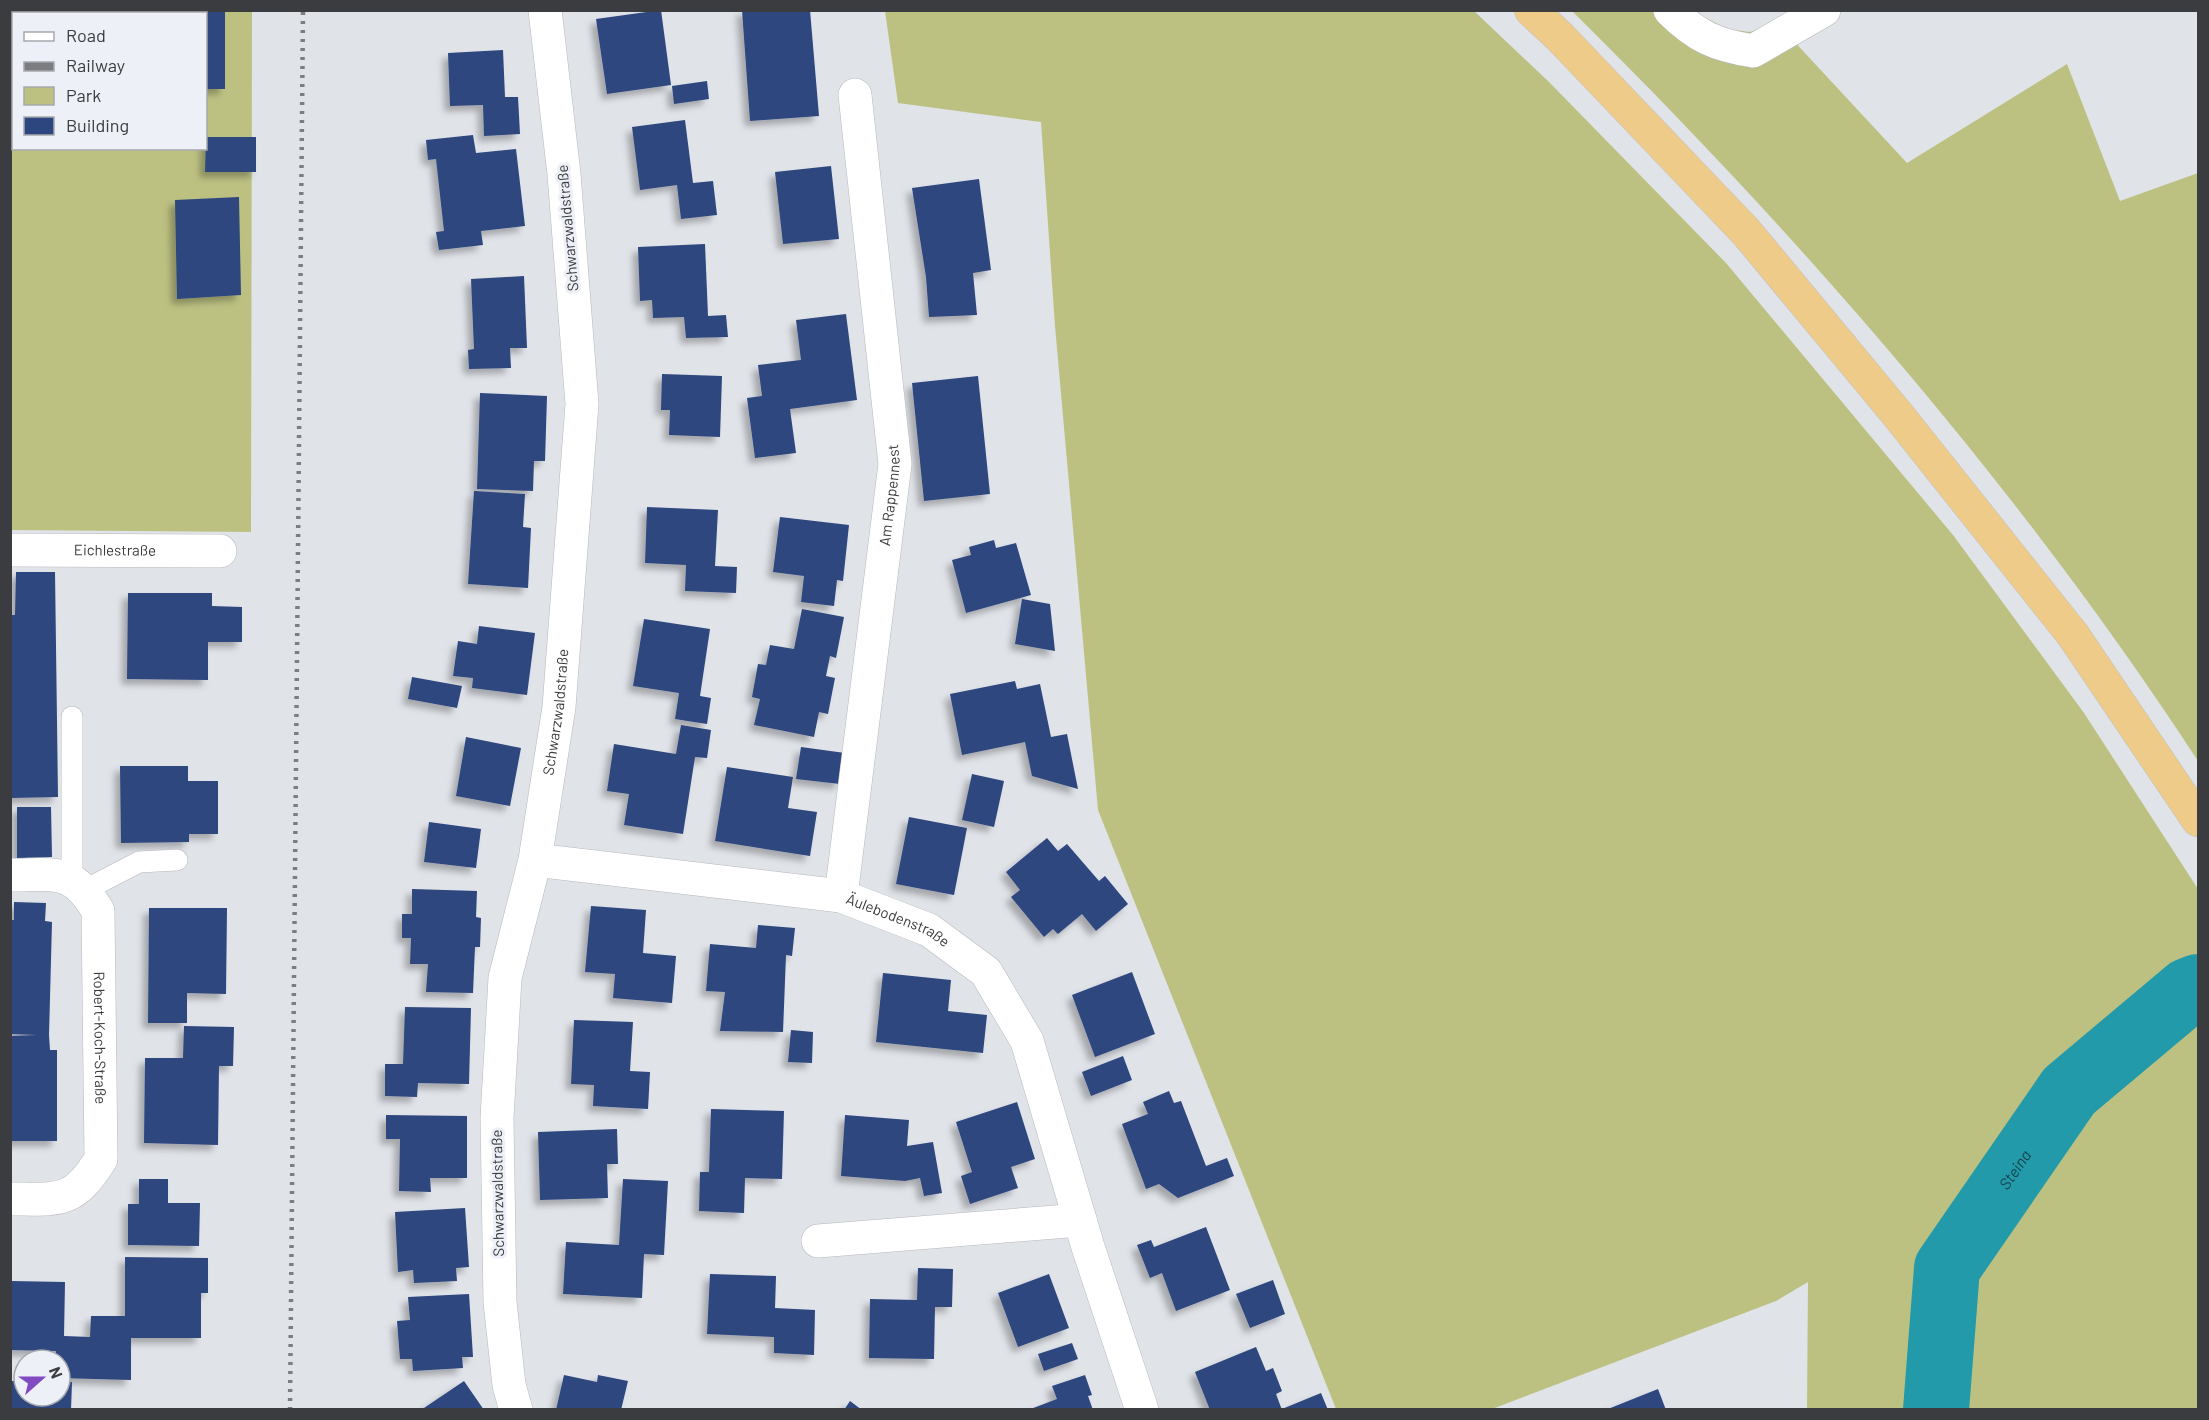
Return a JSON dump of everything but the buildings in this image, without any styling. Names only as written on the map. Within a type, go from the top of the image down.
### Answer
[{"type":"highway","points":[[1531,10],[1560,37],[1747,233],[1898,415],[2073,635],[2199,820]]},
{"type":"street","name":"Schwarzwaldstraße","points":[[516,1410],[509,1385],[500,1302],[497,1118],[505,978],[535,860],[559,707],[582,404],[564,174],[545,10]]},
{"type":"street","points":[[1670,10],[1687,27],[1718,45],[1753,51],[1824,10]]},
{"type":"street","name":"Am Rappennest","points":[[841,896],[895,464],[855,95]]},
{"type":"street","name":"Eichlestraße","points":[[10,550],[220,551]]},
{"type":"street","name":"Äulebodenstraße","points":[[535,860],[841,896],[929,930],[986,972],[1027,1041],[1080,1220],[1142,1410]]},
{"type":"street","points":[[10,875],[62,875],[79,886]]},
{"type":"street","name":"Robert-Koch-Straße","points":[[10,1198],[58,1199],[85,1185],[101,1159],[98,911],[79,886]]},
{"type":"street","points":[[818,1241],[1080,1220]]},
{"type":"lane","points":[[72,717],[79,886],[139,862],[177,860]]},
{"type":"green space","points":[[11,11],[252,11],[251,532],[11,530]]},
{"type":"green space","points":[[885,11],[1474,11],[1549,82],[1726,263],[1953,535],[2084,713],[2198,889],[2198,1409],[1807,1409],[1808,1282],[1776,1301],[1492,1409],[1336,1409],[1098,810],[1055,326],[1041,122],[898,103]],"holes":[[[2150,982],[1995,1153],[1998,1143]]]},
{"type":"green space","points":[[1572,11],[1693,11],[1727,29],[1750,32],[1777,23],[1907,163],[2067,64],[2120,201],[2198,173],[2198,761],[2130,661],[2058,562],[1905,370],[1742,186]]},
{"type":"waterway","name":"Steina","points":[[1936,1410],[1947,1268],[2069,1091],[2188,991],[2198,987]]},
{"type":"railway","points":[[290,1410],[303,10]]}]
